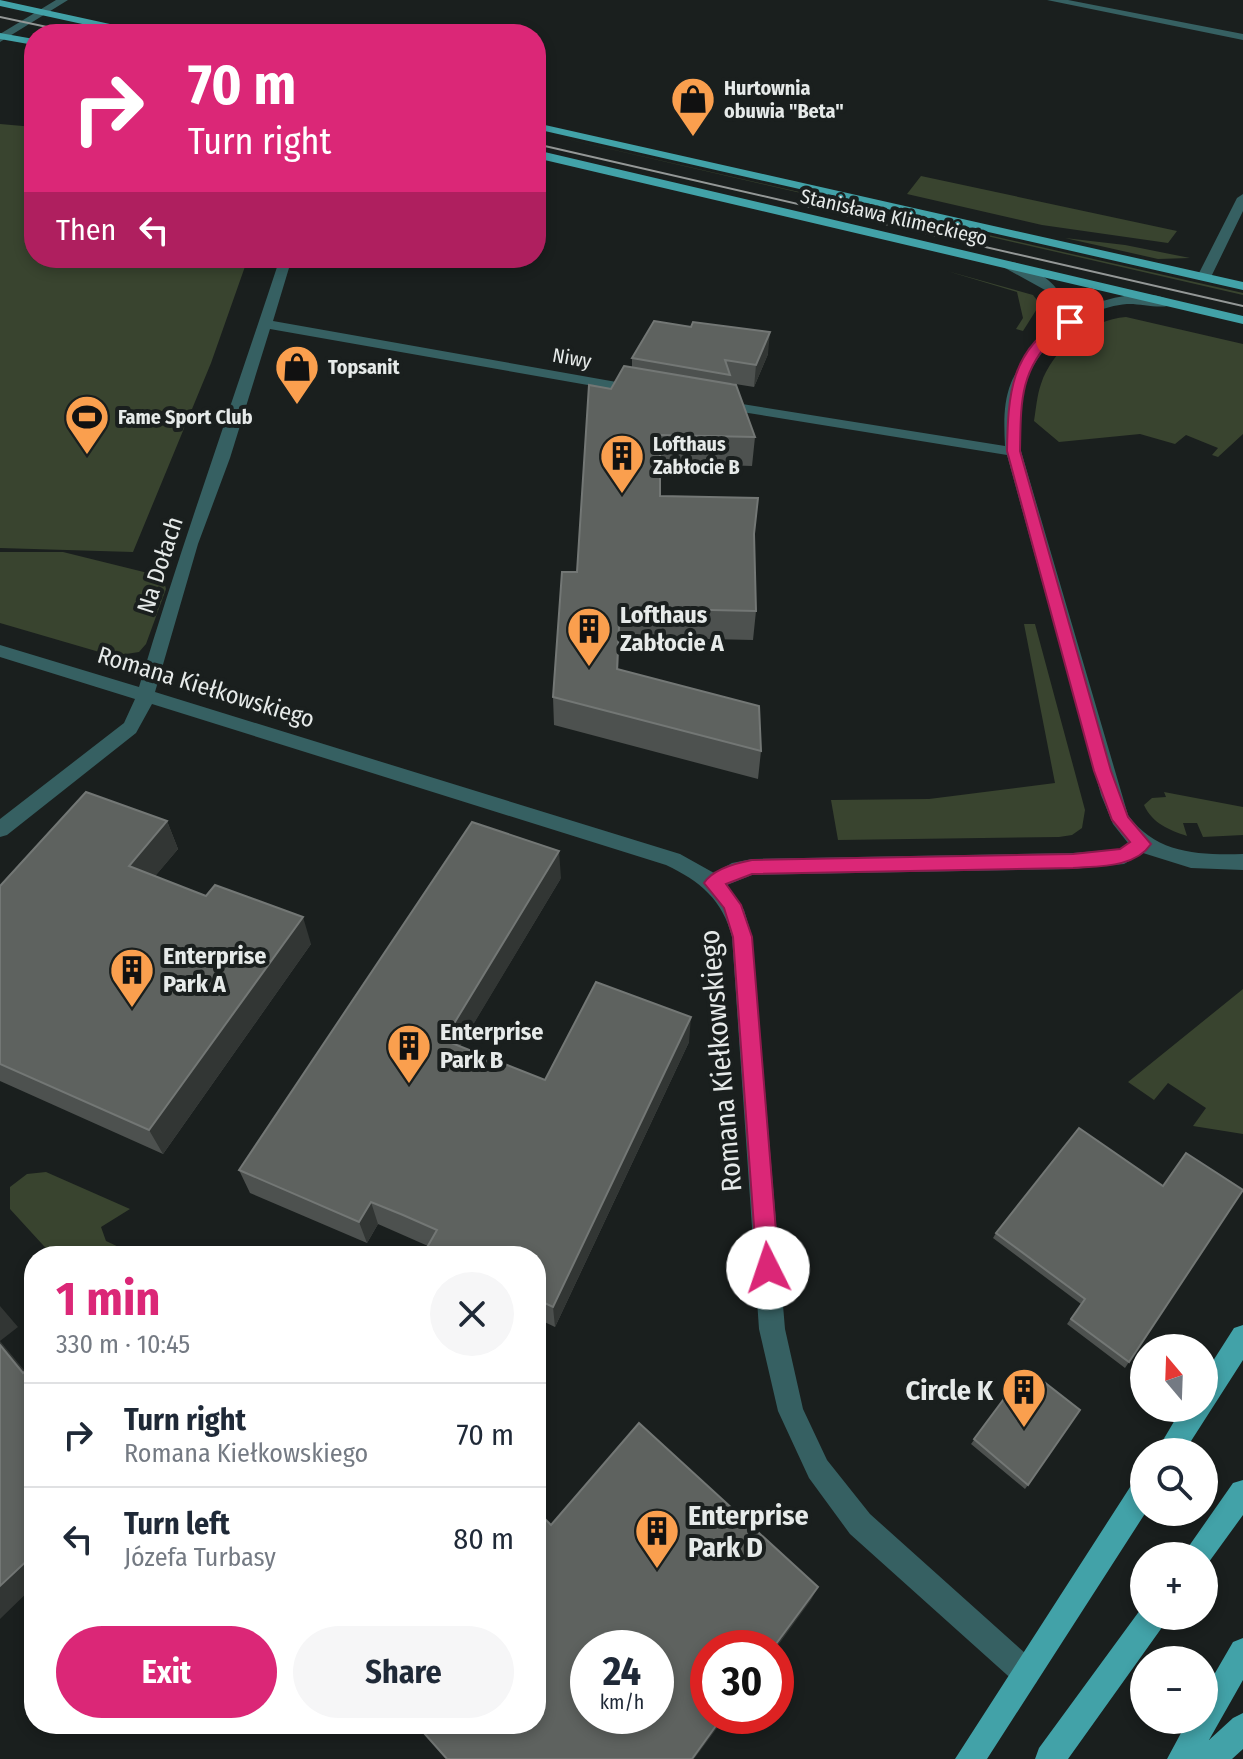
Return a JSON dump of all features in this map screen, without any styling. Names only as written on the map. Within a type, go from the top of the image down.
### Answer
[{"type":"main road","points":[[0,3],[98,24]]},
{"type":"main road","points":[[1,38],[24,41]]},
{"type":"main road","name":"Stanisława Klimeckiego","points":[[546,128],[1243,286]]},
{"type":"main road","name":"Stanisława Klimeckiego","points":[[546,156],[1243,320]]},
{"type":"main road","points":[[1218,1376],[1243,1337]]},
{"type":"main road","points":[[1206,1542],[1243,1493]]},
{"type":"main road","points":[[970,1759],[1130,1513]]},
{"type":"main road","points":[[1050,1759],[1143,1630]]},
{"type":"main road","points":[[1182,1759],[1243,1652]]},
{"type":"main road","points":[[1211,1759],[1243,1728]]},
{"type":"street","points":[[1,38],[40,11],[63,0]]},
{"type":"street","points":[[1052,0],[1243,37]]},
{"type":"street","points":[[1204,277],[1243,198]]},
{"type":"street","points":[[1010,265],[1048,285],[1060,306],[1053,330],[1030,358],[1018,384],[1012,416],[1013,451],[1103,771],[1120,820],[1142,844],[1181,860],[1243,862]]},
{"type":"street","name":"Na Dołach","points":[[0,830],[130,728],[141,710],[190,544],[283,268]]},
{"type":"street","points":[[1053,330],[1113,302],[1168,303]]},
{"type":"street","name":"Niwy","points":[[266,324],[653,393]]},
{"type":"street","points":[[699,401],[977,448],[1013,451]]},
{"type":"street","name":"Romana Kiełkowskiego","points":[[0,651],[673,859],[714,883],[732,905],[742,937],[772,1329],[791,1411],[818,1469],[860,1524],[1026,1673]]},
{"type":"street","points":[[714,883],[739,869],[752,867],[1073,861],[1124,856],[1142,844]]},
{"type":"green space","points":[[0,124],[24,126],[24,268],[244,268],[211,363],[133,552],[0,548]]},
{"type":"green space","points":[[546,134],[1243,293],[546,134]]},
{"type":"green space","points":[[921,176],[1177,231],[1168,243],[1042,225],[907,194]]},
{"type":"green space","points":[[1065,238],[1125,245],[1190,258],[1158,259]]},
{"type":"green space","points":[[947,271],[1033,295],[1040,304],[1023,331],[1016,329],[1023,318],[1017,292]]},
{"type":"green space","points":[[1126,317],[1243,344],[1243,434],[1218,457],[1212,455],[1218,448],[1186,435],[1175,444],[1140,434],[1059,442],[1034,421],[1041,384],[1054,359],[1086,330]]},
{"type":"green space","points":[[0,552],[63,552],[156,575],[164,581],[166,589],[146,644],[139,652],[113,656],[0,623]]},
{"type":"green space","points":[[1024,624],[1035,624],[1085,810],[1082,828],[1072,835],[1059,837],[838,840],[831,800],[929,799],[1055,783]]},
{"type":"green space","points":[[1164,792],[1243,807],[1243,835],[1203,837],[1197,823],[1183,823],[1187,836],[1168,828],[1156,821],[1144,805],[1152,798],[1166,797]]},
{"type":"green space","points":[[1243,989],[1243,1134],[1193,1126],[1206,1108],[1168,1083],[1154,1100],[1128,1082]]},
{"type":"green space","points":[[46,1172],[130,1209],[101,1227],[106,1241],[117,1246],[44,1246],[10,1209],[10,1187],[27,1174]]},
{"type":"building","points":[[654,321],[691,327],[693,322],[770,332],[756,365],[725,360],[730,375],[632,358]]},
{"type":"building","points":[[624,366],[736,385],[755,437],[660,435],[660,496],[758,498],[754,534],[756,611],[620,608],[617,669],[759,706],[761,751],[553,697],[562,572],[577,572],[589,385],[611,389]]},
{"type":"building","name":"Enterprise Park A","points":[[86,792],[167,821],[129,866],[206,896],[215,885],[303,917],[149,1130],[0,1064],[0,886]]},
{"type":"building","name":"Enterprise Park B","points":[[472,822],[559,851],[444,1040],[545,1080],[596,982],[691,1017],[553,1307],[546,1304],[546,1246],[428,1246],[437,1230],[371,1202],[359,1222],[239,1170]]},
{"type":"building","points":[[1079,1128],[1163,1186],[1186,1153],[1243,1190],[1148,1334],[1130,1334],[1129,1362],[1071,1319],[1085,1299],[996,1233]]},
{"type":"building","points":[[0,1345],[24,1372],[24,1563],[0,1586]]},
{"type":"building","name":"Circle K","points":[[1018,1380],[1035,1394],[1044,1382],[1080,1410],[1028,1485],[974,1439]]},
{"type":"building","name":"Enterprise Park D","points":[[639,1423],[818,1587],[786,1630],[690,1630],[690,1734],[710,1734],[692,1759],[447,1759],[425,1734],[546,1734],[546,1520],[551,1525]]},
{"type":"tram line","points":[[0,17],[33,24]]},
{"type":"tram line","points":[[546,146],[1243,306]]},
{"type":"place","name":"Hurtownia obuwia \"Beta\"","points":[[693,138]]},
{"type":"place","name":"Topsanit","points":[[297,406]]},
{"type":"place","name":"Fame Sport Club","points":[[87,456]]},
{"type":"place","name":"Lofthaus Zabłocie B","points":[[622,495]]},
{"type":"place","name":"Lofthaus Zabłocie A","points":[[589,668]]},
{"type":"place","name":"Enterprise Park A","points":[[132,1009]]},
{"type":"place","name":"Enterprise Park B","points":[[409,1085]]},
{"type":"place","name":"Circle K","points":[[1024,1429]]},
{"type":"place","name":"Enterprise Park D","points":[[657,1570]]},
{"type":"route","points":[[768,1268],[742,937],[732,905],[714,883],[739,869],[752,867],[1073,861],[1124,856],[1142,844],[1120,820],[1103,771],[1013,451],[1014,397],[1023,370],[1053,330],[1070,322]]}]
